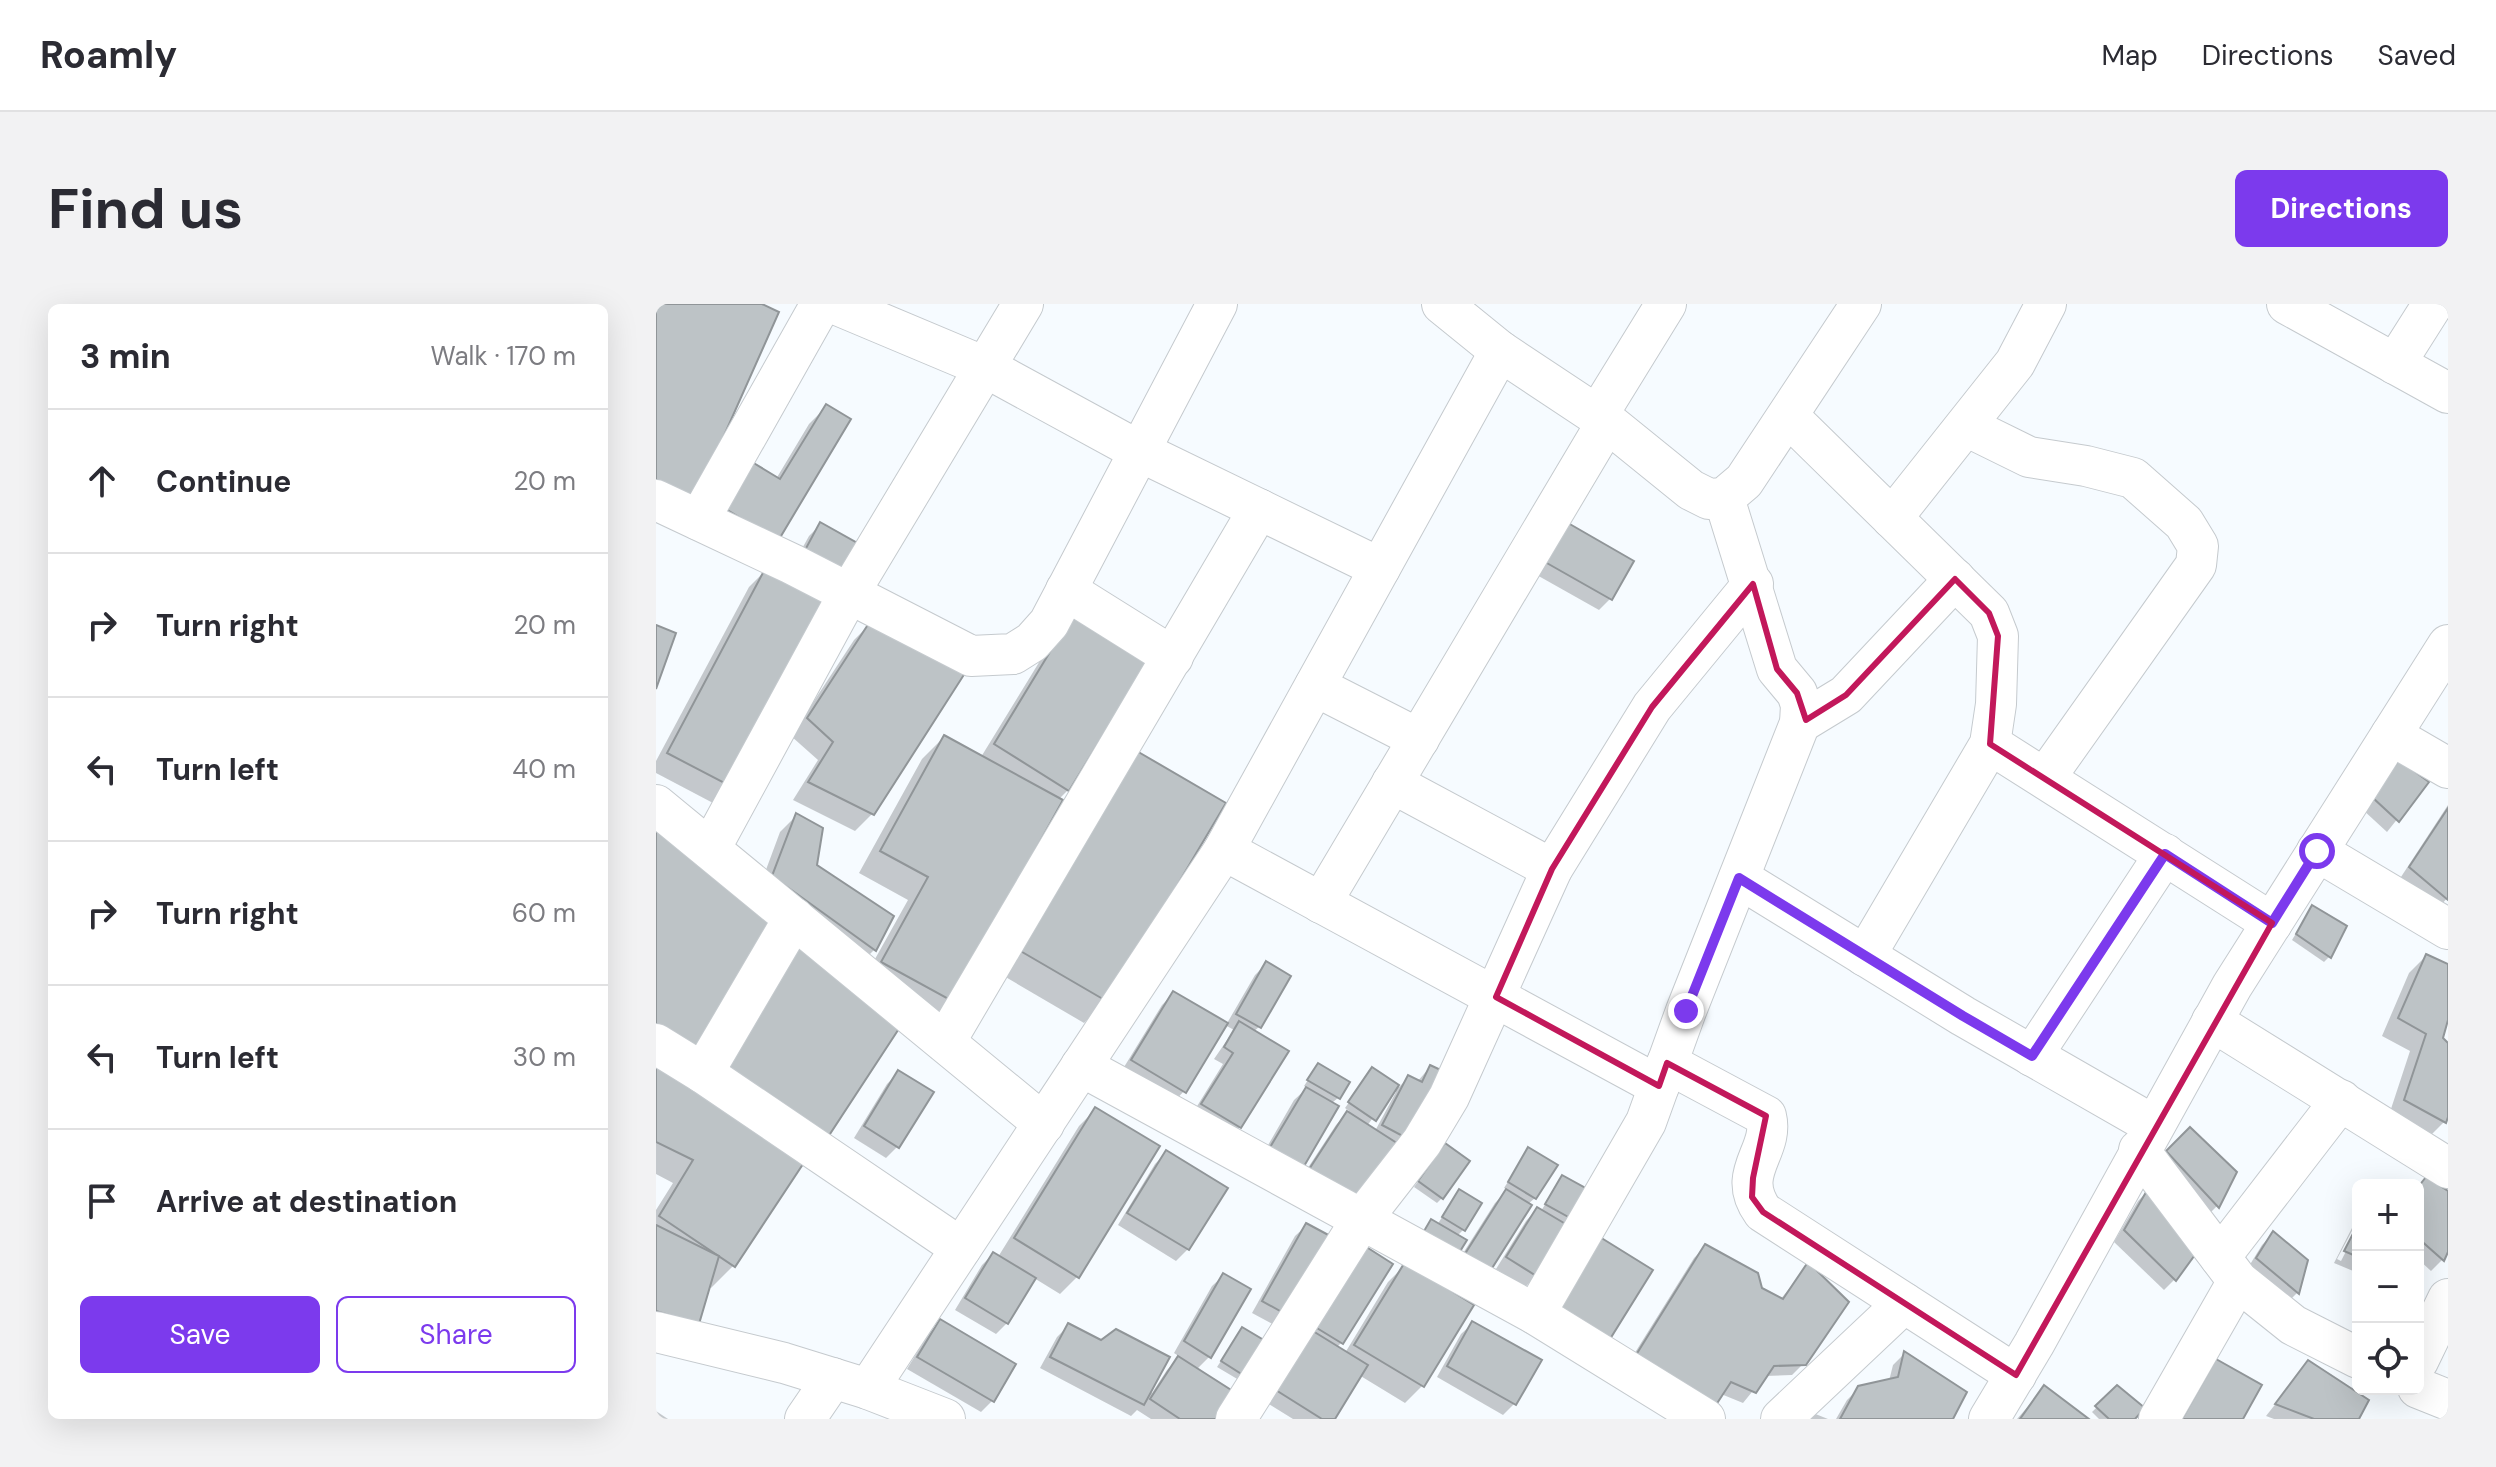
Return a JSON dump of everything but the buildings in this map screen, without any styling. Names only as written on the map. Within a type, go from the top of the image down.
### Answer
[{"type":"street","points":[[699,520],[821,304]]},
{"type":"street","points":[[835,304],[876,311],[1139,451],[1380,568]]},
{"type":"street","points":[[710,849],[848,595],[1023,304]]},
{"type":"street","points":[[656,500],[971,656],[1013,654],[1032,642],[1049,623],[1217,304]]},
{"type":"street","points":[[1442,304],[1487,328],[1691,490],[1709,499],[1724,498],[1744,481],[1861,304]]},
{"type":"street","points":[[1321,903],[1419,739],[1666,304]]},
{"type":"street","points":[[1892,518],[2015,363],[2046,304]]},
{"type":"street","points":[[2287,304],[2448,393]]},
{"type":"street","points":[[2395,364],[2433,304]]},
{"type":"street","points":[[805,1419],[850,1383],[961,1248],[1224,850],[1380,568],[1487,328]]},
{"type":"street","points":[[1788,416],[1989,613],[1998,636],[1996,704],[1990,744],[1865,956]]},
{"type":"street","points":[[1966,426],[2029,457],[2086,466],[2133,478],[2184,523],[2198,546],[2196,565],[2045,778]]},
{"type":"street","points":[[1535,1314],[1646,1122],[1800,723],[1801,705],[1797,693],[1777,669],[1724,498]]},
{"type":"street","points":[[945,1042],[1259,509]]},
{"type":"street","points":[[1800,723],[1846,695],[1955,579]]},
{"type":"street","points":[[1236,1419],[1362,1219],[1422,1142],[1449,1097],[1552,869],[1652,707],[1753,584]]},
{"type":"street","points":[[1066,590],[1173,657]]},
{"type":"street","points":[[1989,1419],[2212,1021],[2448,645]]},
{"type":"street","points":[[1315,686],[1419,739]]},
{"type":"street","points":[[2391,735],[2448,768]]},
{"type":"street","points":[[1990,744],[2272,923]]},
{"type":"street","points":[[1392,783],[1552,869]]},
{"type":"street","points":[[656,805],[1044,1124]]},
{"type":"street","points":[[1224,850],[1496,997],[1663,1075],[1766,1116],[1769,1127],[1752,1187],[1752,1197],[1763,1212],[2016,1375]]},
{"type":"street","points":[[2317,851],[2448,929]]},
{"type":"street","points":[[2032,1056],[2165,854]]},
{"type":"street","points":[[1739,878],[2032,1056],[2146,1138],[2229,1269],[2293,1325],[2352,1355]]},
{"type":"street","points":[[703,1073],[794,918]]},
{"type":"street","points":[[2212,1021],[2448,1168]]},
{"type":"street","points":[[656,1044],[961,1248]]},
{"type":"street","points":[[1081,1066],[1535,1314],[1705,1419]]},
{"type":"street","points":[[2159,1419],[2229,1269],[2341,1100]]},
{"type":"street","points":[[2427,1392],[2448,1299]]},
{"type":"street","points":[[1781,1419],[1904,1303]]},
{"type":"street","points":[[656,1332],[784,1363],[850,1383],[945,1419]]},
{"type":"highlighted area","points":[[1955,579],[1989,613],[1998,636],[1990,744],[2272,923],[2016,1375],[1763,1212],[1752,1197],[1766,1116],[1667,1063],[1659,1086],[1496,997],[1552,869],[1652,707],[1753,584],[1777,669],[1797,693],[1806,720],[1846,695]]},
{"type":"route","points":[[1686,1011],[1739,878],[2032,1056],[2165,854],[2272,923],[2317,851]]}]
